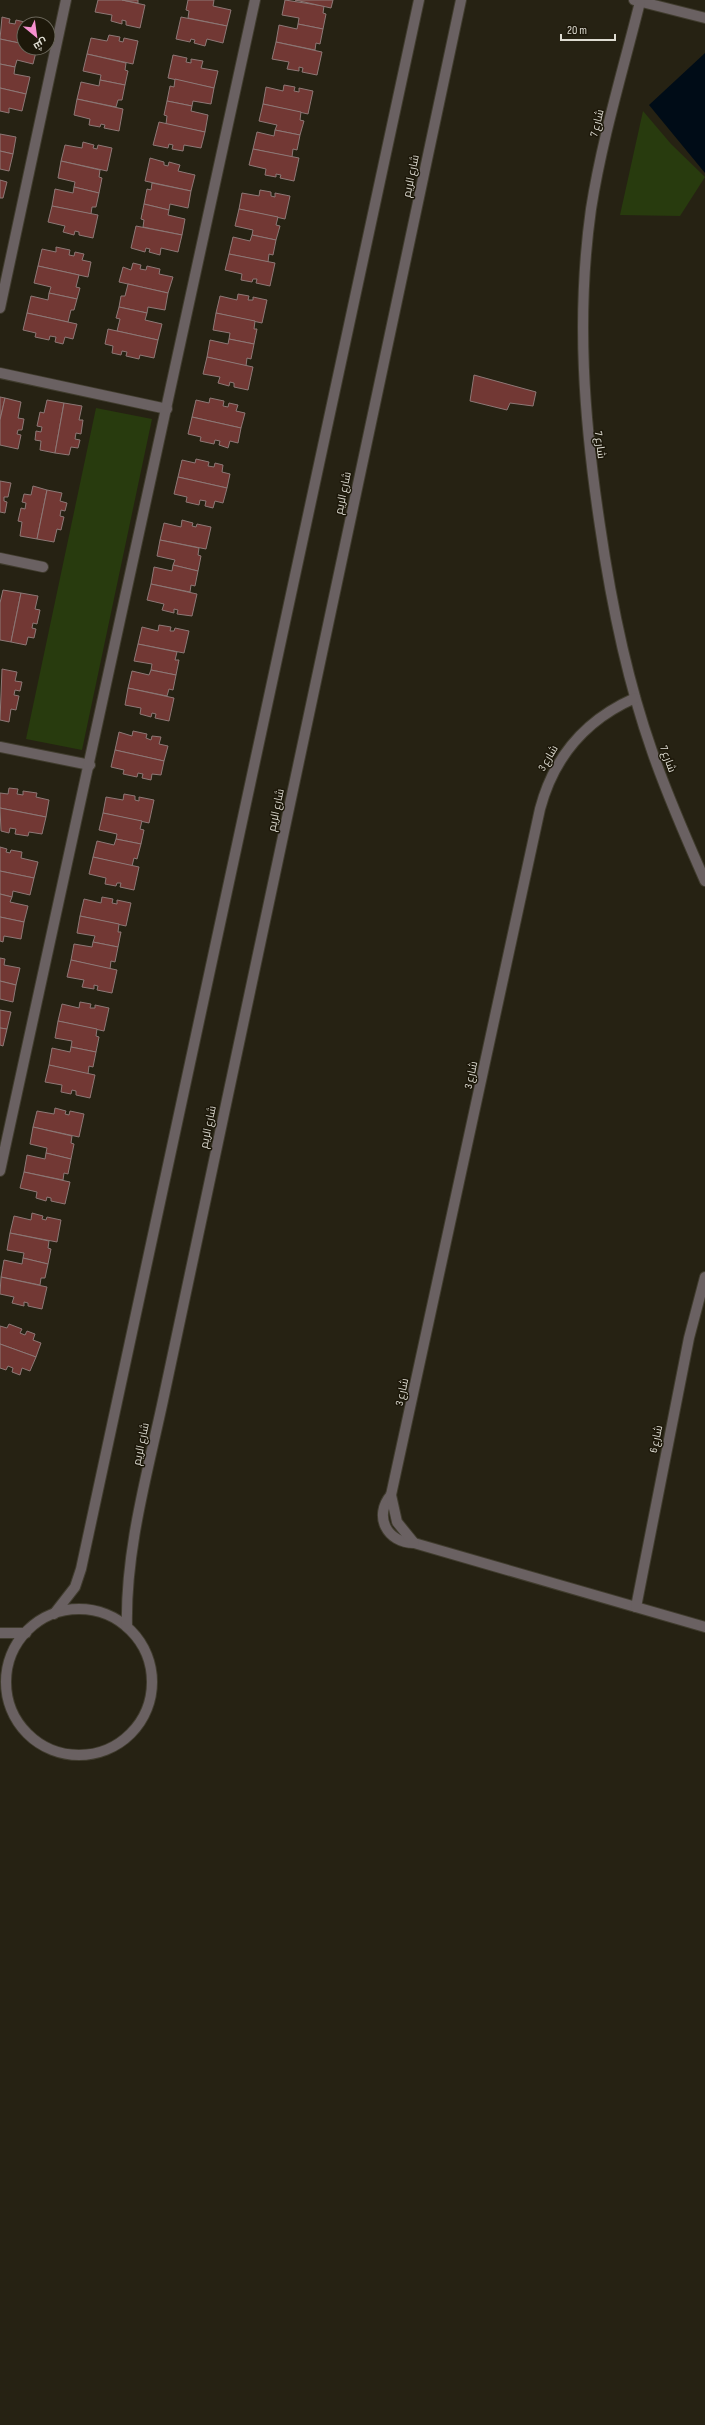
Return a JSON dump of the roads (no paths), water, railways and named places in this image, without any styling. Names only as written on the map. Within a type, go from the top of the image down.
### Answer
[{"type":"street","points":[[0,308],[66,0]]},
{"type":"street","points":[[0,1171],[90,765],[255,0]]},
{"type":"street","points":[[54,1614],[75,1587],[81,1569],[418,0]]},
{"type":"street","name":"شارع الريم","points":[[127,1627],[126,1600],[130,1561],[163,1398],[461,0]]},
{"type":"street","points":[[637,1],[705,18]]},
{"type":"street","name":"شارع 7","points":[[637,1],[599,163],[591,209],[583,294],[582,345],[586,432],[610,594],[635,698],[668,795],[705,881]]},
{"type":"street","points":[[0,373],[167,409]]},
{"type":"street","points":[[0,558],[43,568]]},
{"type":"street","name":"شارع 3","points":[[635,698],[601,716],[578,737],[562,756],[544,790],[391,1495],[397,1522],[414,1543],[636,1607]]},
{"type":"street","points":[[0,747],[90,765]]},
{"type":"street","name":"شارع 6","points":[[636,1607],[687,1346],[705,1277]]},
{"type":"street","points":[[636,1607],[705,1627]]},
{"type":"street","points":[[73,1610],[92,1611],[111,1616],[127,1627],[143,1645],[152,1672],[152,1692],[144,1715],[130,1735],[110,1748],[87,1755],[63,1754],[40,1744],[22,1728],[9,1702],[6,1684],[8,1665],[15,1647],[26,1633],[39,1622],[54,1614],[73,1610]]},
{"type":"street","points":[[0,1633],[26,1633]]},
{"type":"street","points":[[0,1694],[9,1702]]}]
